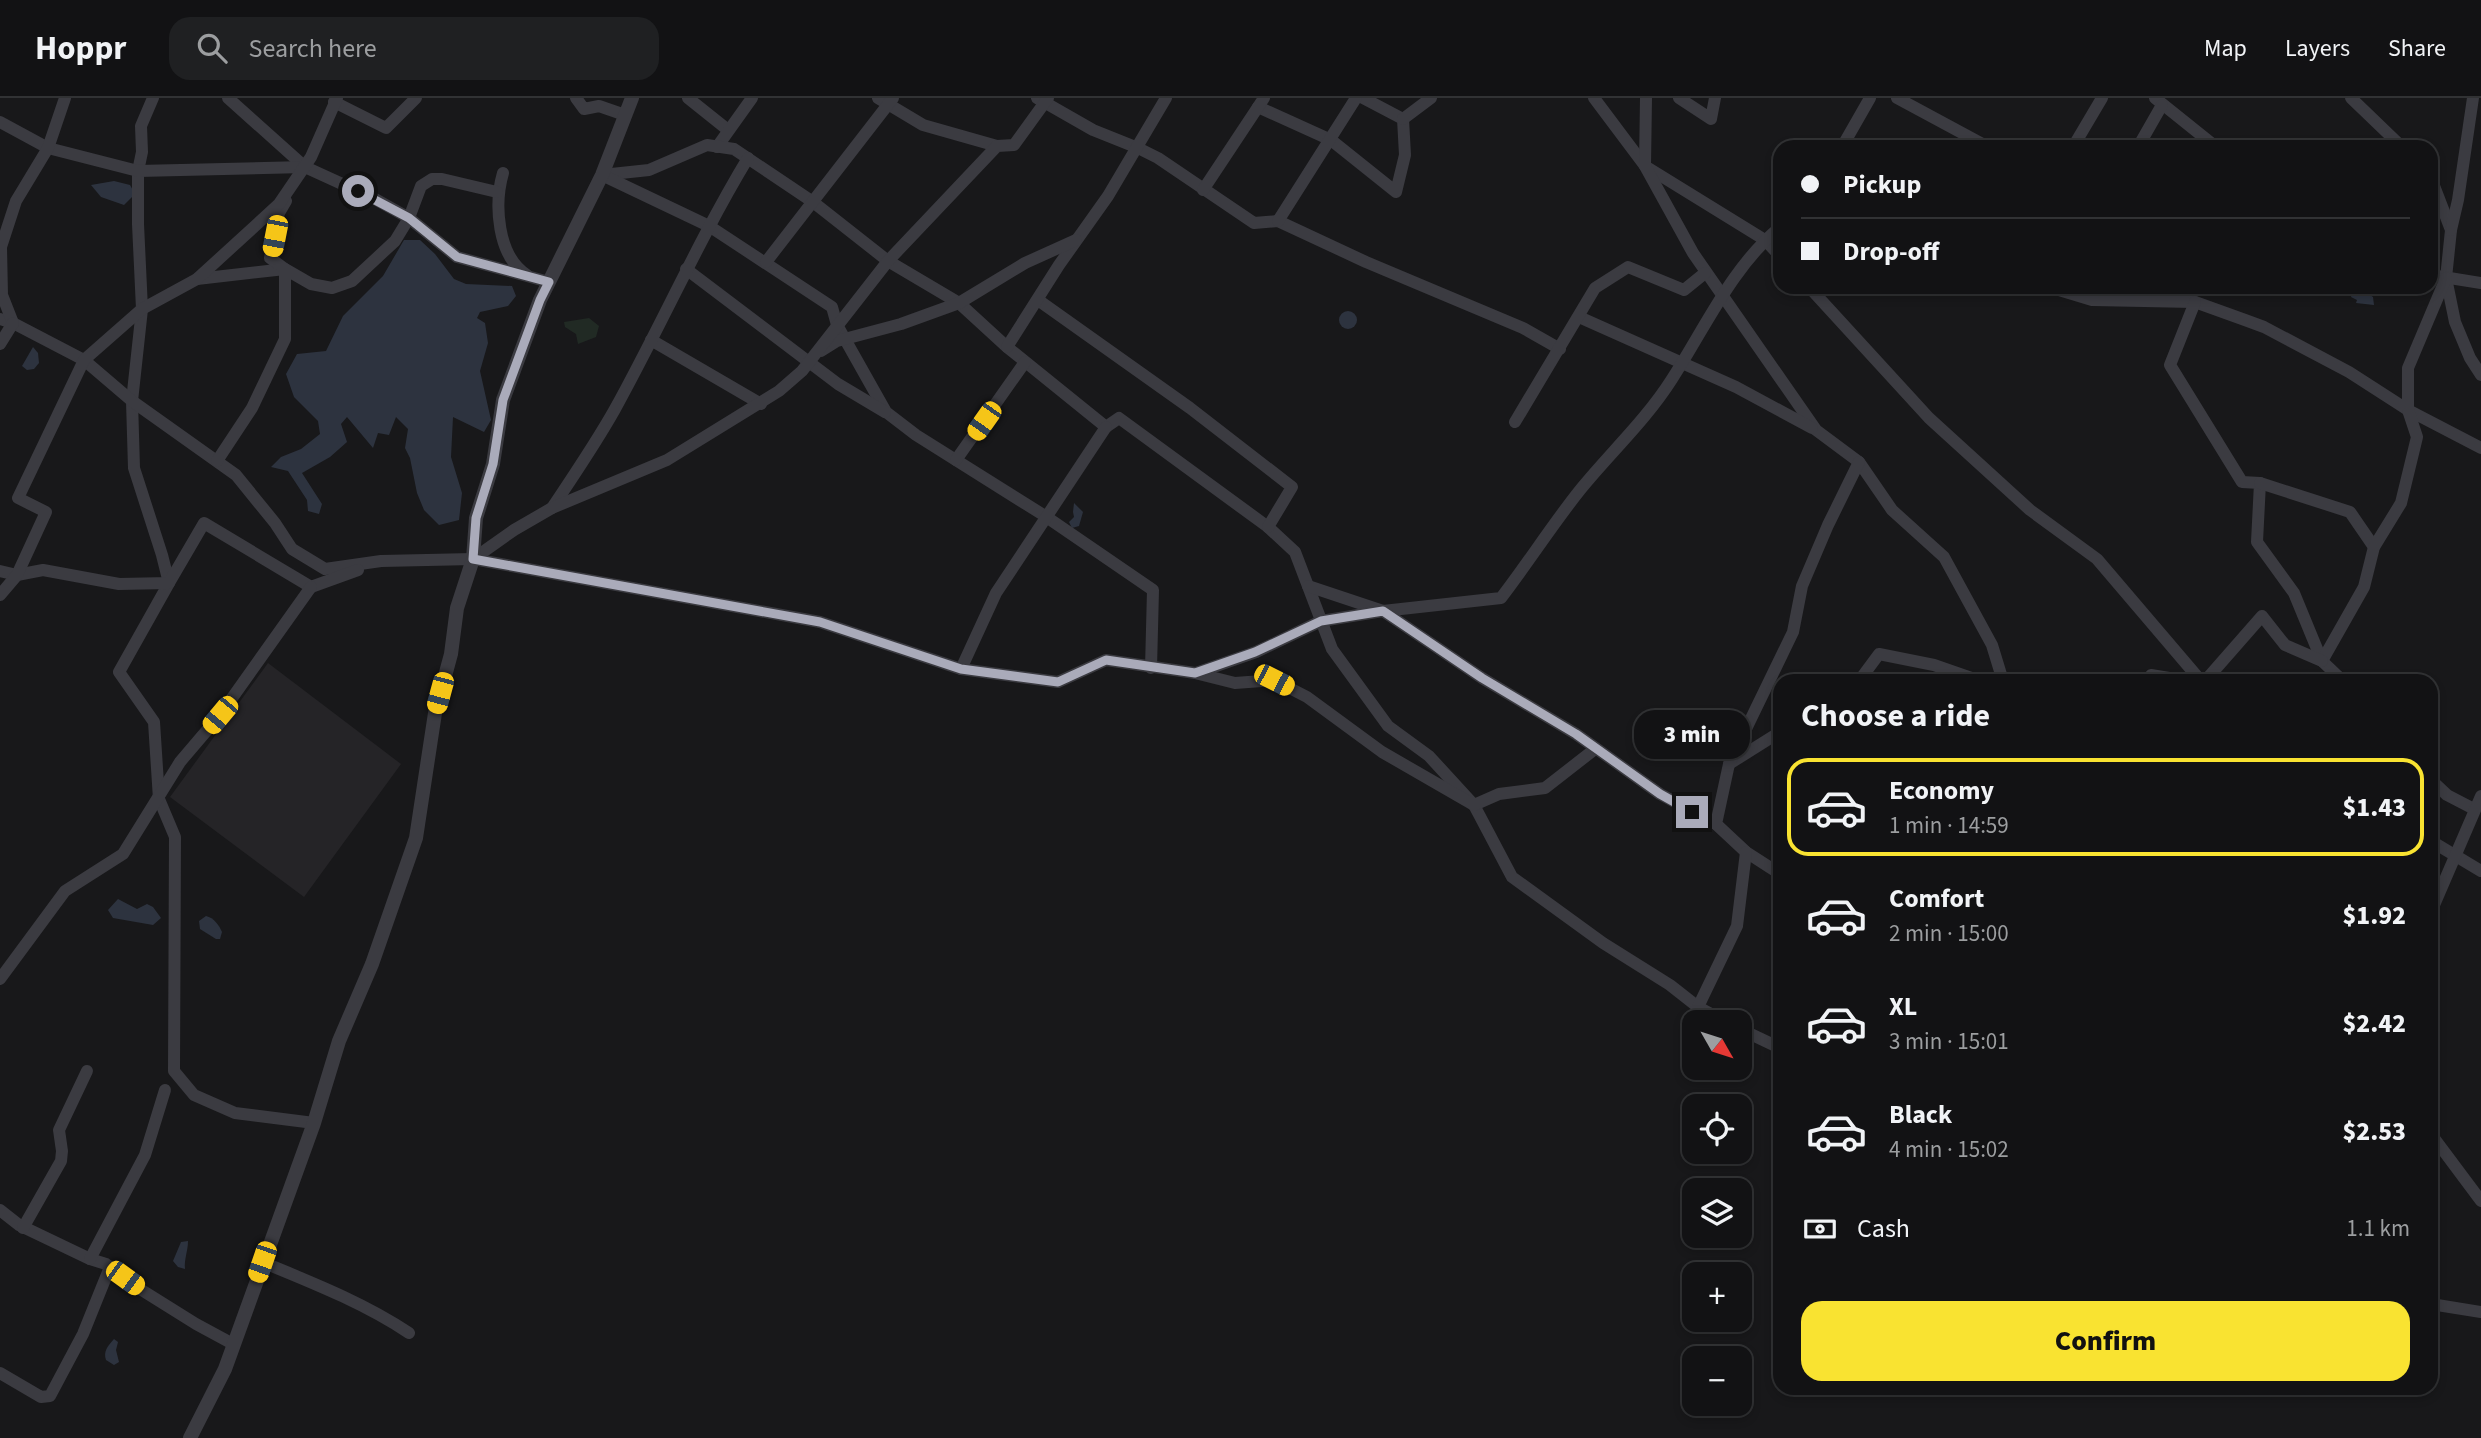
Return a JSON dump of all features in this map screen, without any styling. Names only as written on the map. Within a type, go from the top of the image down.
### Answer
[{"type":"street","points":[[0,344],[6,321],[2,295],[1,247],[16,201],[48,148],[65,98]]},
{"type":"street","points":[[153,98],[141,126],[142,152],[138,171],[142,309],[132,401],[134,468],[169,583]]},
{"type":"street","points":[[228,98],[305,167],[409,218],[457,257],[549,282]]},
{"type":"street","points":[[416,98],[386,128],[336,100],[305,167],[279,213],[270,258],[285,270],[311,284],[332,288],[352,281],[395,241],[409,218],[421,186],[432,179],[456,181],[497,192]]},
{"type":"street","points":[[576,98],[584,109],[599,106],[625,115]]},
{"type":"street","points":[[190,1438],[225,1369],[314,1123],[339,1041],[372,964],[416,838],[435,713],[451,654],[457,608],[473,559],[476,518],[493,464],[503,400],[540,300],[602,175],[632,98]]},
{"type":"street","points":[[688,98],[728,130]]},
{"type":"street","points":[[717,146],[752,98]]},
{"type":"street","points":[[1007,347],[1138,148],[1166,98]]},
{"type":"street","points":[[1278,221],[1356,98]]},
{"type":"street","points":[[1363,98],[1403,119]]},
{"type":"street","points":[[1403,119],[1431,98]]},
{"type":"street","points":[[1594,98],[1645,166],[1705,273],[1816,430]]},
{"type":"street","points":[[1645,166],[1646,98]]},
{"type":"street","points":[[1679,98],[1711,119],[1715,98]]},
{"type":"street","points":[[1846,140],[1870,98]]},
{"type":"street","points":[[1897,98],[1975,140]]},
{"type":"street","points":[[2077,140],[2102,98]]},
{"type":"street","points":[[2351,98],[2395,140]]},
{"type":"street","points":[[2322,661],[2364,587],[2374,547],[2401,503],[2417,437],[2408,410],[2408,368],[2446,278],[2451,230],[2473,98]]},
{"type":"street","points":[[766,262],[886,100],[923,125],[997,146],[1014,145],[1043,99],[1093,130],[1158,158],[1254,223],[1278,221],[1366,262],[1523,328],[1560,349]]},
{"type":"street","points":[[2141,140],[2158,101],[2207,140]]},
{"type":"street","points":[[1203,190],[1261,102],[1331,140],[1396,191],[1405,155],[1403,119]]},
{"type":"street","points":[[0,122],[48,148],[138,171],[305,167]]},
{"type":"street","points":[[602,175],[649,170],[707,145],[734,149],[813,202],[888,261],[959,303],[1007,347],[1106,427]]},
{"type":"street","points":[[473,559],[514,530],[552,508],[667,460],[779,391],[811,359],[888,261],[997,146]]},
{"type":"street","points":[[552,508],[592,449],[709,226],[748,159]]},
{"type":"street","points":[[1645,166],[1765,240],[1773,249]]},
{"type":"street","points":[[0,595],[17,575],[46,512],[18,498],[83,360],[142,309],[197,279],[279,204],[305,167]]},
{"type":"street","points":[[503,173],[497,192],[505,249],[522,272],[530,277]]},
{"type":"street","points":[[602,175],[709,226],[832,307],[837,325],[886,412]]},
{"type":"street","points":[[2438,193],[2451,230]]},
{"type":"street","points":[[1195,673],[1255,652],[1321,621],[1501,598],[1580,490],[1618,450],[1672,380],[1722,298],[1773,233]]},
{"type":"street","points":[[811,359],[837,341],[901,324],[959,303],[1025,263],[1080,238]]},
{"type":"street","points":[[1515,422],[1595,288],[1628,267],[1684,289],[1705,273]]},
{"type":"street","points":[[686,269],[811,359],[838,384],[886,412],[1153,590],[1151,668]]},
{"type":"street","points":[[197,279],[285,270]]},
{"type":"street","points":[[217,461],[252,408],[285,339],[285,270]]},
{"type":"street","points":[[2438,276],[2481,283]]},
{"type":"street","points":[[2446,278],[2455,322],[2470,358],[2481,375]]},
{"type":"street","points":[[1815,294],[1929,418],[2030,510],[2097,559],[2197,674]]},
{"type":"street","points":[[2072,294],[2092,300],[2194,302],[2264,327],[2349,372],[2408,410],[2481,448]]},
{"type":"street","points":[[1038,300],[1190,408],[1292,487],[1268,527]]},
{"type":"street","points":[[2194,302],[2171,365],[2242,482],[2260,483],[2350,512],[2374,547]]},
{"type":"street","points":[[1579,317],[1736,387],[1816,430],[1859,462],[1892,509],[1944,557],[1992,645],[2001,674]]},
{"type":"street","points":[[6,321],[83,360],[132,401],[236,475],[275,523],[292,549],[325,569],[381,561],[473,559],[820,622],[961,669],[1058,682],[1106,660],[1195,673],[1235,684],[1274,680],[1307,697],[1382,752],[1474,805]]},
{"type":"street","points":[[651,340],[761,404]]},
{"type":"street","points":[[956,460],[1025,362]]},
{"type":"street","points":[[961,669],[996,593],[1106,427],[1119,418],[1268,527],[1295,552],[1332,649],[1388,726],[1429,756],[1474,805],[1512,877],[1603,943],[1670,985],[1704,1010]]},
{"type":"street","points":[[1716,824],[1729,764],[1793,632],[1802,586],[1859,462]]},
{"type":"street","points":[[2260,483],[2257,542],[2294,593],[2322,661]]},
{"type":"street","points":[[311,587],[204,523],[120,672],[154,722],[159,799],[175,837],[174,1072],[194,1096],[235,1113],[314,1123]]},
{"type":"street","points":[[0,979],[65,891],[123,854],[180,762],[220,715],[311,587],[381,561]]},
{"type":"street","points":[[0,571],[17,575],[43,570],[119,584],[169,583]]},
{"type":"street","points":[[1308,586],[1383,611],[1482,678],[1576,734],[1660,794],[1716,824],[1746,852],[1773,869]]},
{"type":"street","points":[[2209,674],[2262,616],[2285,645],[2322,661],[2336,674]]},
{"type":"street","points":[[1864,674],[1880,654],[1934,665],[1960,674]]},
{"type":"street","points":[[1729,764],[1773,736]]},
{"type":"street","points":[[1474,805],[1499,794],[1545,788],[1595,749]]},
{"type":"street","points":[[2438,787],[2447,795],[2474,809]]},
{"type":"street","points":[[2438,895],[2481,796]]},
{"type":"street","points":[[2438,845],[2481,872]]},
{"type":"street","points":[[1698,1007],[1737,926],[1746,852]]},
{"type":"street","points":[[1752,1035],[1773,1045]]},
{"type":"street","points":[[23,1228],[61,1161],[59,1130],[87,1070]]},
{"type":"street","points":[[90,1259],[145,1155],[165,1090]]},
{"type":"street","points":[[2438,1143],[2481,1201]]},
{"type":"street","points":[[0,1210],[23,1228],[110,1267],[196,1324],[233,1344]]},
{"type":"street","points":[[262,1262],[338,1293],[410,1333]]},
{"type":"street","points":[[0,1373],[41,1397],[50,1396],[83,1334],[110,1267]]},
{"type":"street","points":[[2438,1305],[2481,1312]]},
{"type":"shaded area","points":[[589,318],[599,326],[596,337],[578,344],[576,334],[565,327],[564,322]]},
{"type":"shaded area","points":[[268,663],[401,764],[304,897],[170,797]]},
{"type":"water","points":[[114,181],[130,185],[135,194],[124,205],[101,197],[91,185]]},
{"type":"water","points":[[404,240],[420,240],[435,254],[454,279],[466,284],[512,286],[516,296],[508,306],[480,312],[477,318],[485,323],[488,343],[480,371],[491,420],[484,432],[453,417],[451,457],[462,493],[459,520],[439,525],[424,510],[405,448],[408,429],[396,417],[389,435],[378,433],[373,448],[347,417],[341,424],[347,442],[330,457],[302,473],[322,504],[319,514],[308,511],[307,500],[288,471],[271,467],[281,457],[301,449],[320,434],[318,421],[294,397],[286,374],[297,354],[326,351],[343,316],[383,276]]},
{"type":"water","points":[[2352,294],[2368,294],[2373,297],[2374,305],[2356,303],[2357,300],[2351,297]]},
{"type":"water","points":[[1348,311],[1354,314],[1357,320],[1354,326],[1348,329],[1342,326],[1339,320],[1342,314]]},
{"type":"water","points":[[33,347],[38,353],[39,363],[34,369],[27,370],[22,366]]},
{"type":"water","points":[[1074,503],[1083,512],[1079,526],[1072,528],[1069,522],[1074,517]]},
{"type":"water","points":[[118,899],[137,909],[147,904],[153,907],[161,918],[153,925],[113,918],[108,910]]},
{"type":"water","points":[[206,916],[214,920],[219,927],[222,932],[220,939],[200,929],[199,921]]},
{"type":"water","points":[[188,1241],[185,1269],[178,1267],[173,1261],[181,1242]]},
{"type":"water","points":[[114,1339],[118,1342],[116,1350],[119,1362],[114,1365],[106,1360],[105,1354]]},
{"type":"route","points":[[358,191],[409,218],[457,257],[549,282],[503,400],[493,464],[476,518],[473,559],[820,622],[961,669],[1058,682],[1106,660],[1195,673],[1255,652],[1321,621],[1383,611],[1482,678],[1576,734],[1660,794],[1692,812]]}]
